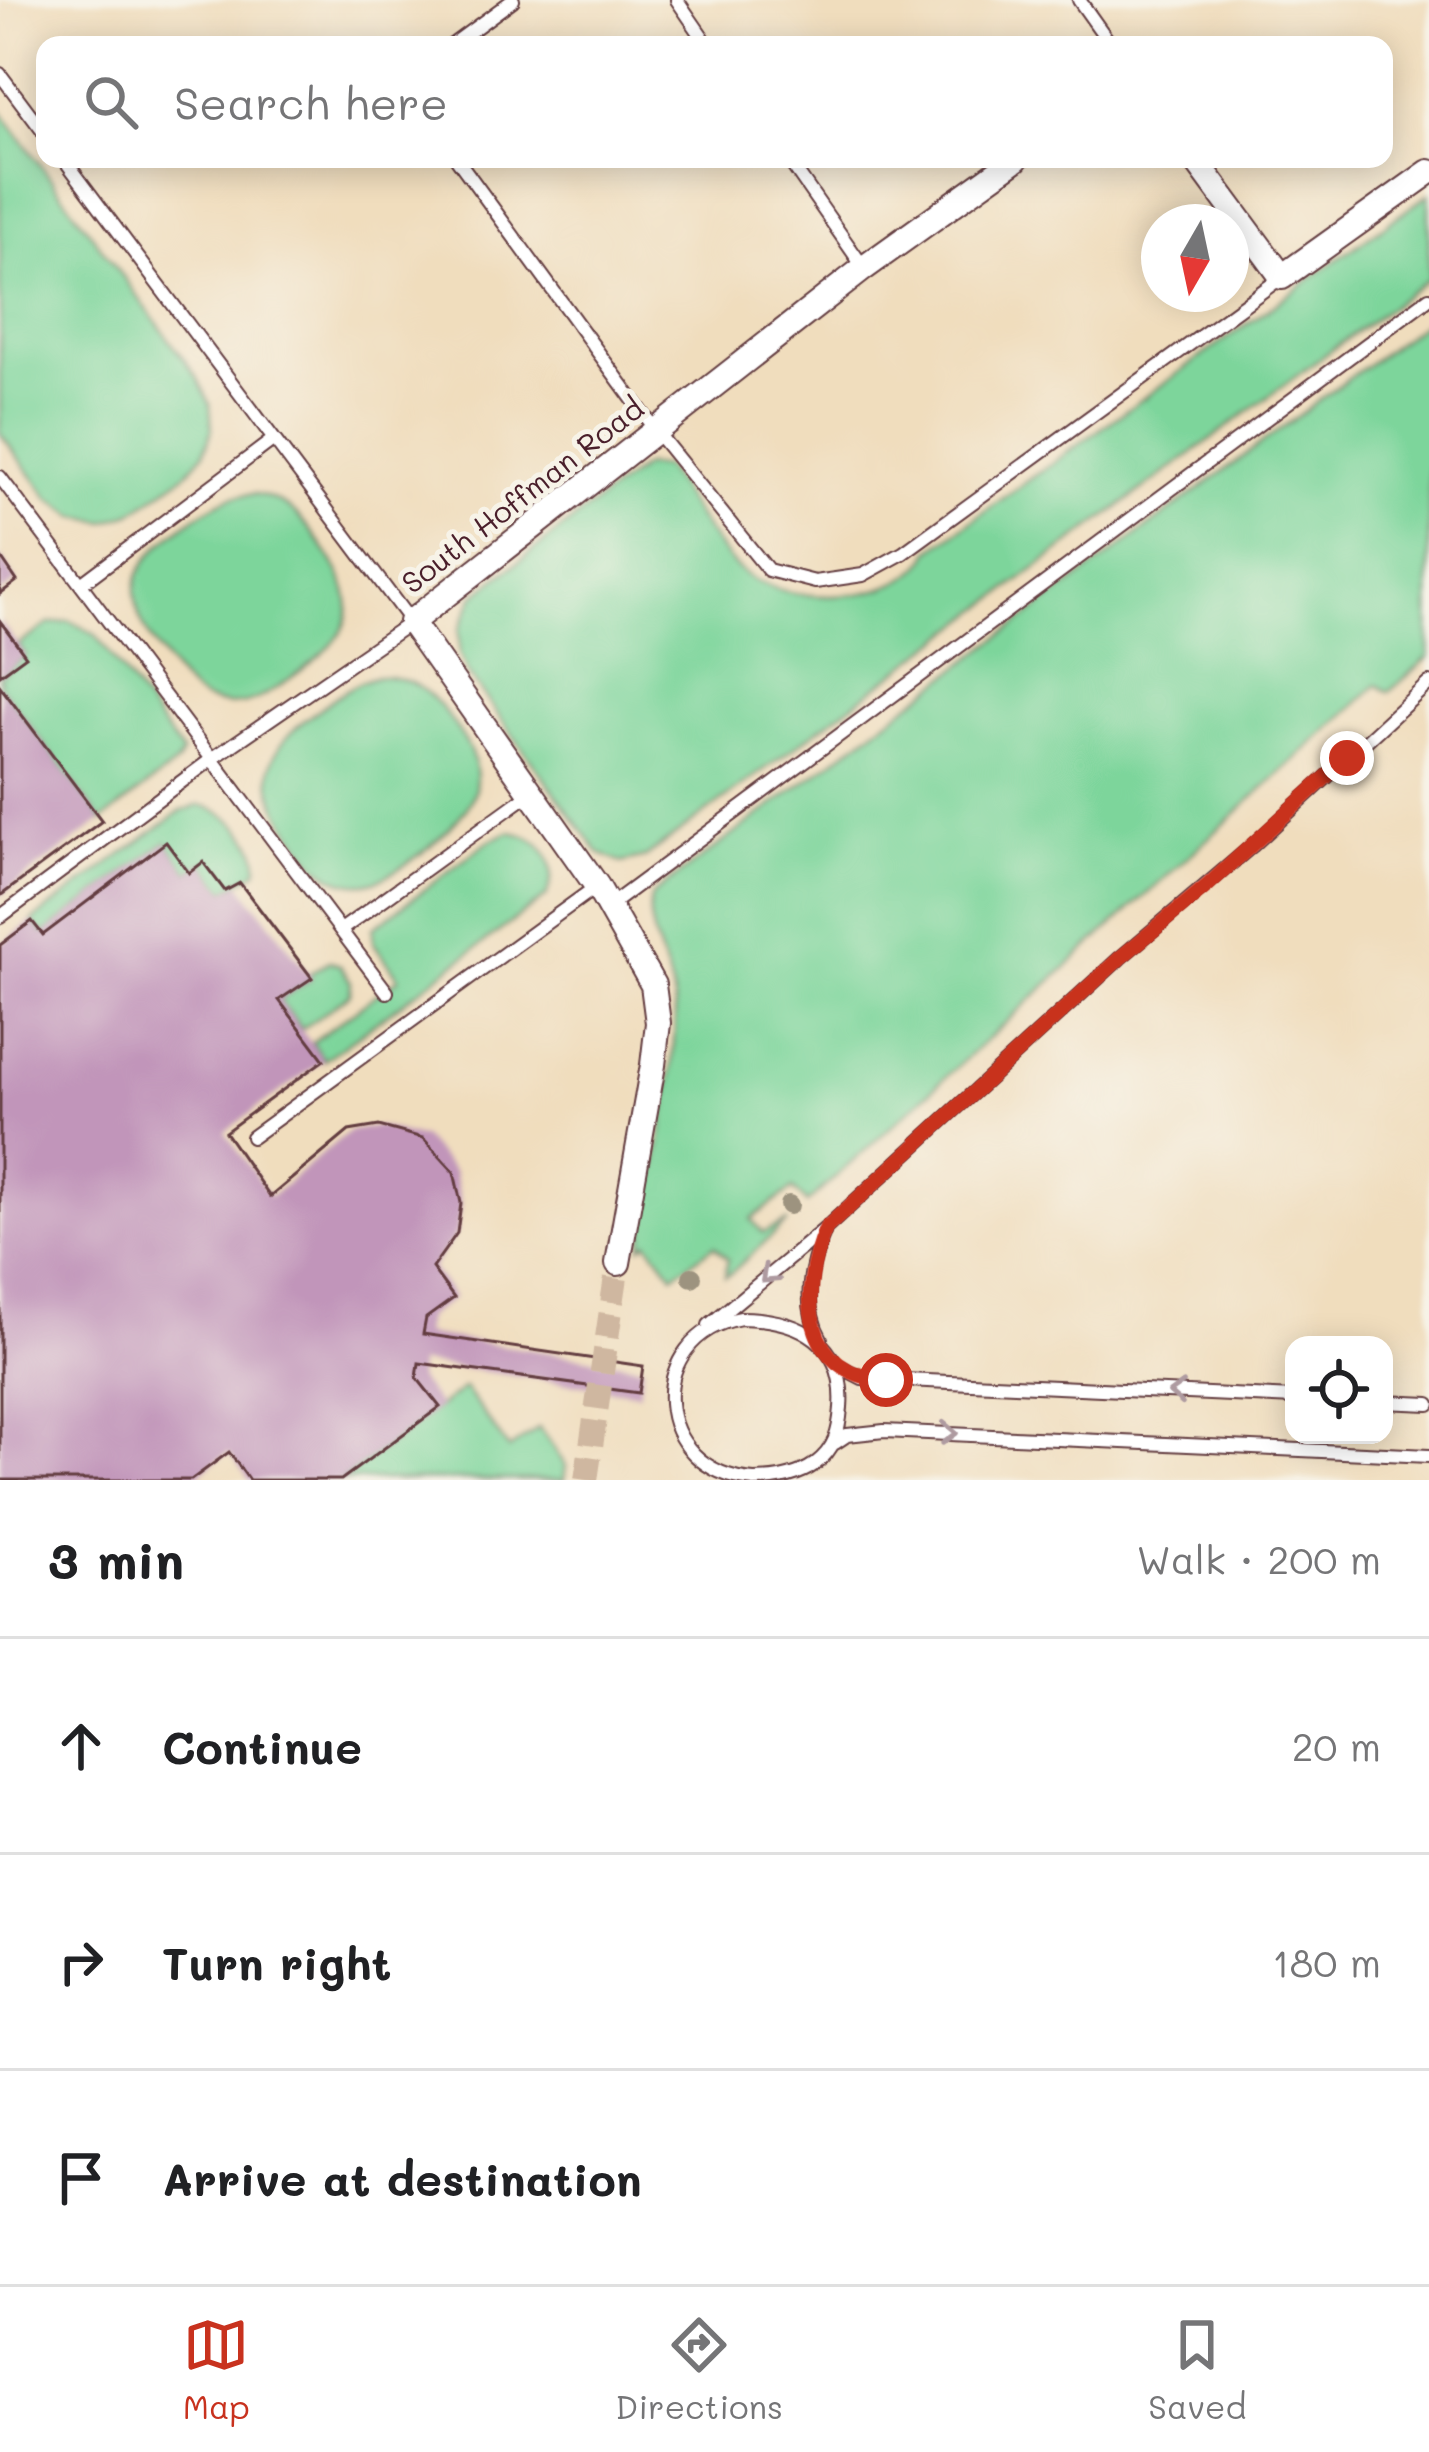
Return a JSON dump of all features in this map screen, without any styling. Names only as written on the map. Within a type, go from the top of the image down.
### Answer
[{"type":"street","name":"South Hoffman Road","points":[[618,1264],[658,1023],[652,985],[603,896],[411,622],[864,268],[1003,168]]},
{"type":"street","points":[[1202,168],[1282,277],[1429,172]]},
{"type":"lane","points":[[464,36],[513,0]]},
{"type":"lane","points":[[676,0],[702,36]]},
{"type":"lane","points":[[1079,0],[1105,36]]},
{"type":"lane","points":[[0,74],[36,122]]},
{"type":"lane","points":[[0,916],[212,759],[411,622],[71,168]]},
{"type":"lane","points":[[464,168],[655,430],[768,570],[815,582],[863,575],[903,553],[1282,277]]},
{"type":"lane","points":[[794,168],[864,268]]},
{"type":"lane","points":[[252,1137],[603,896],[1429,298]]},
{"type":"lane","points":[[81,584],[274,439]]},
{"type":"lane","points":[[0,477],[387,992]]},
{"type":"lane","points":[[717,1480],[678,1435],[670,1404],[675,1372],[709,1325],[826,1228],[1429,683]]},
{"type":"lane","points":[[341,930],[533,791]]},
{"type":"lane","points":[[826,1228],[814,1254],[809,1288],[813,1325],[827,1351]]},
{"type":"lane","points":[[709,1325],[741,1318],[779,1321],[807,1333],[852,1375],[874,1379],[1285,1398]]},
{"type":"lane","points":[[835,1443],[842,1400],[838,1365]]},
{"type":"lane","points":[[1393,1402],[1429,1404]]},
{"type":"lane","points":[[807,1480],[819,1460],[847,1435],[884,1431],[1429,1456]]},
{"type":"lane","points":[[699,1462],[727,1476],[772,1480],[799,1473],[819,1460]]},
{"type":"green space","points":[[0,110],[36,159],[36,168],[43,168],[197,377],[210,404],[212,430],[204,453],[186,474],[132,513],[106,522],[76,517],[49,498],[0,433]]},
{"type":"green space","points":[[1429,194],[1429,278],[646,857],[621,863],[599,853],[468,674],[459,653],[459,630],[475,595],[644,466],[664,467],[724,554],[753,579],[807,595],[838,596],[895,583],[917,569],[931,550]]},
{"type":"green space","points":[[1429,319],[1429,657],[1389,692],[1377,685],[807,1203],[793,1189],[751,1219],[763,1233],[788,1221],[730,1274],[725,1276],[728,1259],[714,1246],[673,1275],[648,1242],[642,1246],[667,1100],[675,1012],[651,921],[652,895]]},
{"type":"green space","points":[[256,494],[293,511],[320,543],[344,585],[347,618],[341,633],[313,662],[257,699],[228,705],[209,701],[183,683],[143,625],[135,591],[147,560],[182,527],[226,500]]},
{"type":"green space","points":[[70,621],[95,634],[182,753],[177,763],[102,821],[0,686],[0,675],[26,656],[18,645],[49,624]]},
{"type":"green space","points":[[378,676],[409,682],[439,705],[469,749],[475,789],[460,816],[430,846],[380,879],[356,883],[333,877],[312,858],[281,814],[270,779],[278,749],[303,721],[362,681]]},
{"type":"green space","points":[[199,805],[241,829],[255,849],[257,871],[225,891],[203,862],[189,873],[166,842],[43,935],[32,921],[181,811]]},
{"type":"green space","points":[[509,832],[532,839],[546,854],[551,873],[546,897],[324,1060],[312,1042],[399,978],[373,942],[373,928],[489,841]]},
{"type":"green space","points":[[329,961],[340,965],[351,982],[350,994],[302,1029],[279,1000]]},
{"type":"green space","points":[[464,1388],[509,1449],[539,1428],[566,1466],[564,1480],[341,1480]]},
{"type":"building","points":[[0,556],[17,581],[0,594]]},
{"type":"building","points":[[0,621],[26,656],[0,675]]},
{"type":"building","points":[[0,686],[102,821],[0,896]]},
{"type":"building","points":[[166,842],[189,873],[203,862],[225,891],[240,883],[312,978],[279,1000],[324,1060],[225,1132],[270,1197],[349,1131],[379,1126],[423,1138],[454,1172],[461,1203],[457,1233],[432,1268],[454,1298],[426,1318],[423,1334],[643,1366],[639,1393],[419,1363],[417,1378],[440,1407],[341,1480],[249,1480],[229,1452],[191,1480],[0,1480],[0,945],[32,921],[43,935]]},
{"type":"tunnel","points":[[586,1480],[618,1263]]},
{"type":"route","points":[[886,1380],[844,1371],[813,1325],[809,1288],[814,1254],[826,1228],[1347,758]]}]
